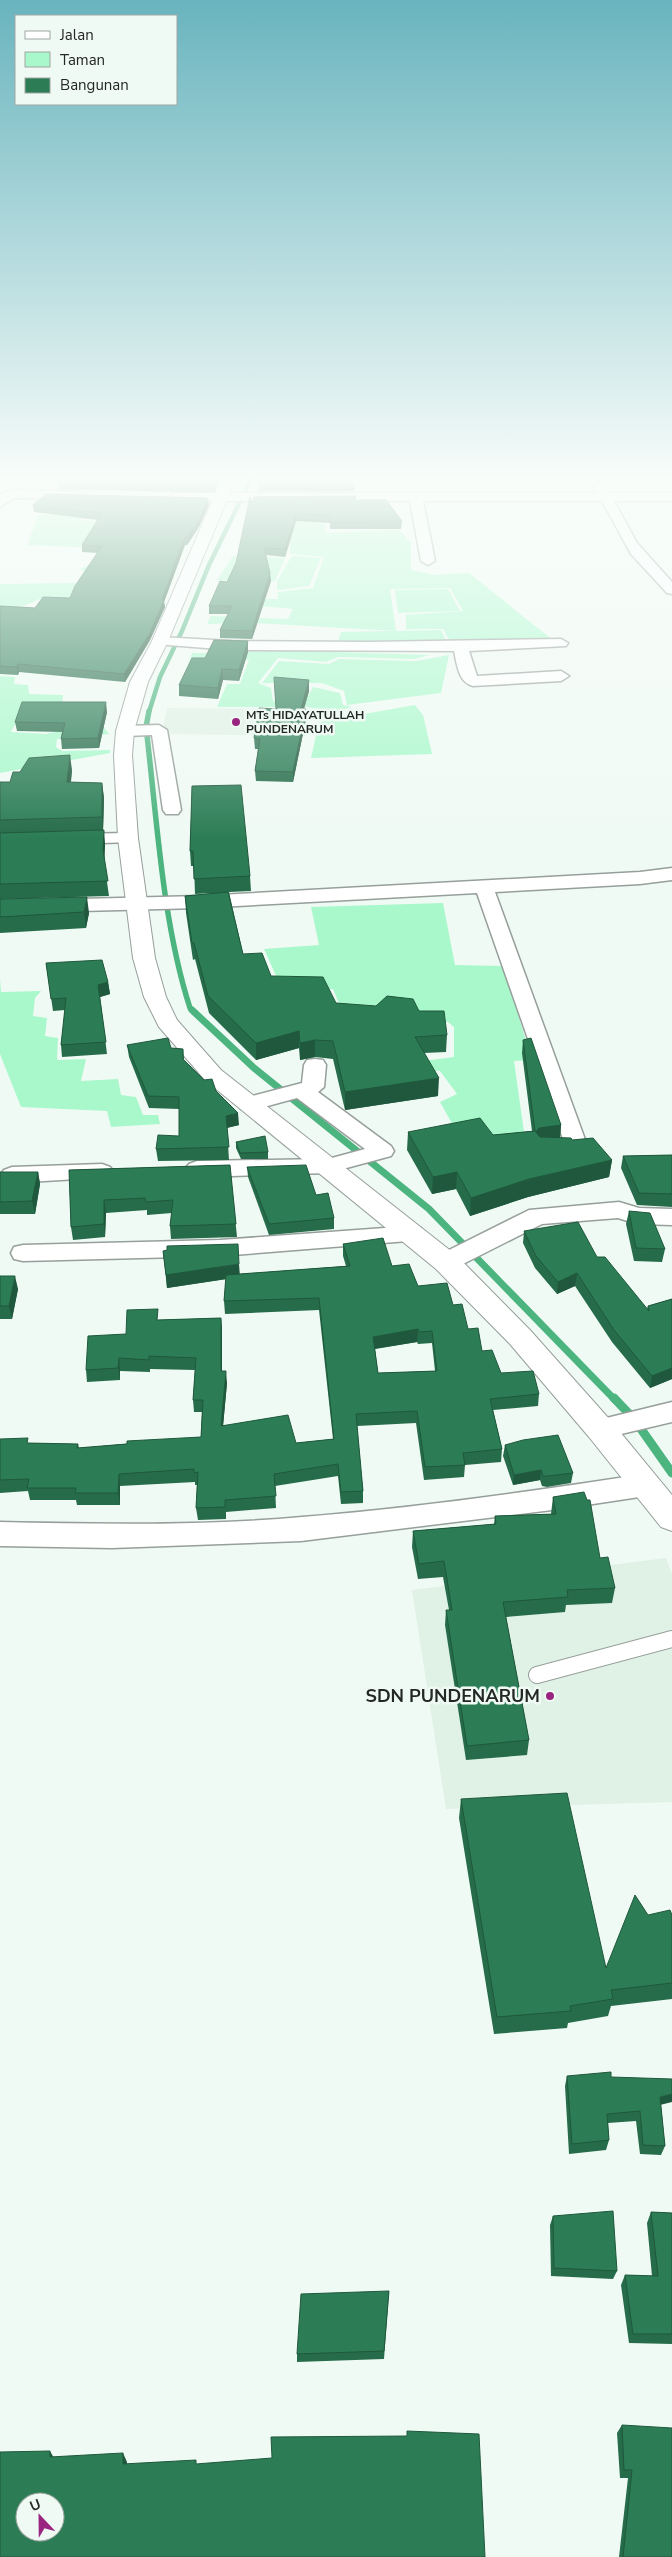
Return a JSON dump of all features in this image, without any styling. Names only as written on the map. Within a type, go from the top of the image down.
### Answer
[{"type":"main road","points":[[181,600],[164,641],[138,682],[131,731],[123,755],[128,838],[144,904],[144,958],[155,997],[167,1022],[213,1076],[412,1234],[452,1259],[520,1337],[608,1426],[646,1485],[672,1518]]},
{"type":"street","points":[[164,641],[461,647],[561,643]]},
{"type":"street","points":[[461,647],[467,674],[473,681],[561,676]]},
{"type":"street","points":[[131,731],[159,730],[172,810]]},
{"type":"street","points":[[49,840],[128,838]]},
{"type":"street","points":[[0,907],[200,902],[640,878],[672,874]]},
{"type":"street","points":[[484,887],[576,1145],[546,1148]]},
{"type":"street","points":[[249,1104],[314,1087],[315,1065]]},
{"type":"street","points":[[180,1170],[328,1166],[383,1151],[291,1093]]},
{"type":"street","points":[[12,1174],[121,1172]]},
{"type":"street","points":[[452,1259],[537,1216],[619,1210],[637,1216],[672,1217]]},
{"type":"street","points":[[23,1253],[220,1248],[412,1234]]},
{"type":"street","points":[[608,1426],[672,1412]]},
{"type":"street","points":[[0,1534],[112,1536],[301,1529],[560,1498],[646,1485]]},
{"type":"lane","points":[[538,1675],[672,1639]]},
{"type":"shaded area","name":"MTs HIDAYATULLAH PUNDENARUM","points":[[167,708],[308,709],[306,736],[162,734]]},
{"type":"shaded area","name":"SDN PUNDENARUM","points":[[666,1558],[672,1574],[672,1802],[446,1809],[412,1590]]},
{"type":"green space","points":[[0,600],[37,600],[13,611],[0,611]]},
{"type":"green space","points":[[258,600],[392,600],[396,631],[253,623],[207,624],[211,616],[288,619],[293,609],[260,606]]},
{"type":"green space","points":[[396,600],[454,600],[460,611],[398,613]]},
{"type":"green space","points":[[457,600],[503,600],[554,641],[452,645],[443,629],[406,629],[406,615],[463,611]]},
{"type":"green space","points":[[441,630],[448,645],[337,645],[341,632]]},
{"type":"green space","points":[[245,649],[429,655],[415,659],[338,657],[326,662],[278,658],[258,683],[271,688],[273,701],[291,703],[290,707],[217,707],[227,684],[240,684],[249,660],[211,656],[187,668],[192,653],[231,653]]},
{"type":"green space","points":[[449,655],[441,693],[347,705],[344,691],[322,683],[262,683],[279,661],[329,664],[339,659],[416,661]]},
{"type":"green space","points":[[0,676],[15,677],[14,684],[28,685],[29,694],[63,695],[62,710],[23,710],[11,732],[45,734],[101,724],[109,734],[57,739],[56,747],[62,751],[110,750],[110,753],[0,773]]},
{"type":"green space","points":[[313,687],[340,693],[343,705],[352,707],[333,712],[303,706]]},
{"type":"green space","points":[[415,705],[423,715],[432,754],[311,758],[319,722]]},
{"type":"green space","points":[[443,903],[455,965],[503,966],[532,1060],[514,1061],[525,1139],[494,1139],[489,1129],[459,1136],[440,1102],[457,1094],[440,1071],[423,1070],[423,1061],[454,1057],[454,1027],[448,1022],[427,1025],[345,1018],[333,989],[282,989],[264,949],[319,945],[311,907]]},
{"type":"green space","points":[[0,979],[1,992],[41,991],[35,998],[33,1016],[47,1018],[45,1036],[58,1038],[57,1060],[86,1059],[81,1081],[118,1079],[121,1095],[136,1097],[143,1115],[158,1115],[160,1124],[111,1127],[107,1111],[21,1107],[0,1054]]},
{"type":"building","points":[[41,600],[164,600],[150,633],[124,674],[18,664],[17,667],[0,666],[0,606],[35,608]]},
{"type":"building","points":[[211,600],[262,600],[252,631],[220,630],[232,606],[209,606]]},
{"type":"building","points":[[214,640],[248,641],[239,670],[222,669],[218,688],[179,685],[192,658],[205,658]]},
{"type":"building","points":[[274,677],[309,680],[301,709],[306,709],[293,772],[255,771],[260,739],[254,738],[259,708],[276,709]]},
{"type":"building","points":[[22,702],[106,702],[98,738],[61,739],[65,723],[15,722]]},
{"type":"building","points":[[70,755],[67,782],[102,783],[102,817],[0,820],[0,782],[10,782],[13,772],[20,772],[29,758]]},
{"type":"building","points":[[241,785],[250,876],[194,879],[193,851],[190,851],[192,786]]},
{"type":"building","points":[[104,830],[103,850],[108,881],[0,884],[0,833]]},
{"type":"building","points":[[228,892],[243,954],[262,953],[271,976],[323,977],[336,1003],[376,1006],[387,996],[413,999],[419,1011],[444,1011],[447,1035],[415,1037],[439,1078],[345,1092],[333,1041],[315,1040],[300,1043],[299,1031],[256,1043],[208,996],[194,943],[192,943],[185,896]]},
{"type":"building","points":[[87,897],[84,912],[0,917],[0,899]]},
{"type":"building","points":[[102,960],[108,982],[98,985],[106,1042],[61,1045],[66,998],[51,999],[46,963]]},
{"type":"building","points":[[168,1038],[171,1048],[183,1049],[183,1059],[204,1080],[212,1079],[216,1091],[238,1113],[226,1116],[229,1147],[156,1149],[158,1135],[179,1136],[179,1097],[148,1096],[127,1045]]},
{"type":"building","points":[[531,1038],[561,1125],[539,1128],[536,1132],[523,1040]]},
{"type":"building","points":[[480,1118],[493,1135],[535,1131],[540,1137],[571,1138],[572,1140],[593,1138],[612,1160],[529,1179],[471,1198],[457,1172],[433,1177],[408,1132]]},
{"type":"building","points":[[265,1136],[268,1152],[240,1153],[236,1142]]},
{"type":"building","points":[[672,1155],[672,1194],[639,1193],[623,1156]]},
{"type":"building","points":[[230,1165],[236,1224],[170,1226],[173,1200],[146,1202],[145,1198],[104,1200],[104,1224],[71,1227],[69,1170]]},
{"type":"building","points":[[306,1165],[316,1195],[328,1193],[334,1218],[269,1224],[247,1167]]},
{"type":"building","points":[[0,1172],[38,1172],[32,1201],[0,1202]]},
{"type":"building","points":[[629,1211],[650,1213],[665,1249],[636,1248]]},
{"type":"building","points":[[578,1222],[597,1257],[605,1257],[649,1311],[648,1306],[672,1299],[672,1368],[652,1376],[614,1330],[577,1273],[558,1282],[536,1256],[524,1231]]},
{"type":"building","points":[[383,1238],[392,1266],[409,1264],[418,1286],[447,1283],[453,1305],[462,1304],[468,1329],[478,1328],[482,1351],[492,1350],[501,1373],[533,1371],[539,1394],[490,1399],[502,1449],[463,1453],[465,1465],[425,1467],[417,1411],[356,1414],[363,1491],[341,1492],[338,1464],[274,1474],[276,1496],[225,1500],[225,1507],[196,1508],[198,1472],[194,1473],[194,1469],[119,1474],[118,1493],[75,1493],[76,1488],[27,1488],[29,1479],[0,1480],[0,1439],[28,1438],[27,1443],[78,1444],[77,1448],[127,1444],[127,1441],[201,1437],[203,1400],[193,1400],[196,1358],[149,1356],[149,1360],[119,1358],[118,1368],[86,1370],[88,1336],[126,1334],[127,1310],[158,1309],[157,1320],[221,1318],[221,1371],[226,1371],[221,1426],[288,1415],[296,1443],[334,1439],[319,1298],[224,1301],[226,1275],[350,1266],[343,1244]],"holes":[[[418,1329],[419,1332],[432,1331],[437,1371],[378,1373],[373,1337]]]},
{"type":"building","points":[[238,1244],[239,1264],[166,1275],[163,1251],[167,1250],[167,1246]]},
{"type":"building","points":[[0,1276],[15,1276],[9,1306],[0,1306]]},
{"type":"building","points":[[558,1435],[573,1473],[543,1476],[541,1470],[514,1475],[505,1445],[523,1440]]},
{"type":"building","points":[[584,1492],[587,1500],[590,1500],[600,1558],[608,1557],[615,1588],[567,1590],[568,1597],[503,1602],[529,1740],[467,1746],[446,1610],[452,1610],[444,1561],[419,1564],[413,1531],[496,1524],[495,1516],[556,1514],[553,1497]]},
{"type":"building","points":[[567,1793],[606,1968],[635,1895],[648,1915],[670,1910],[672,1915],[672,1983],[611,1990],[613,1999],[570,2006],[571,2011],[497,2017],[461,1799]]},
{"type":"building","points":[[611,2072],[611,2077],[672,2079],[672,2094],[660,2097],[665,2146],[643,2145],[640,2111],[607,2114],[609,2140],[572,2144],[567,2076]]},
{"type":"building","points":[[613,2211],[617,2271],[554,2268],[553,2216]]},
{"type":"building","points":[[651,2212],[672,2213],[672,2334],[633,2334],[625,2275],[658,2276]]},
{"type":"building","points":[[389,2291],[384,2351],[297,2354],[301,2294]]},
{"type":"building","points":[[622,2425],[672,2428],[672,2557],[623,2557],[632,2470],[624,2470]]},
{"type":"building","points":[[407,2431],[479,2434],[485,2557],[0,2557],[0,2452],[50,2451],[50,2457],[123,2453],[123,2464],[196,2460],[196,2464],[272,2458],[271,2437],[407,2436]]},
{"type":"waterway","points":[[149,712],[160,677],[195,600]]},
{"type":"waterway","points":[[149,711],[146,727],[167,905],[181,975],[192,1010]]},
{"type":"waterway","points":[[192,1010],[254,1068],[429,1209],[615,1400]]},
{"type":"waterway","points":[[614,1398],[634,1419],[672,1473]]},
{"type":"place","name":"MTs HIDAYATULLAH PUNDENARUM","points":[[236,722]]},
{"type":"place","name":"SDN PUNDENARUM","points":[[550,1696]]}]
